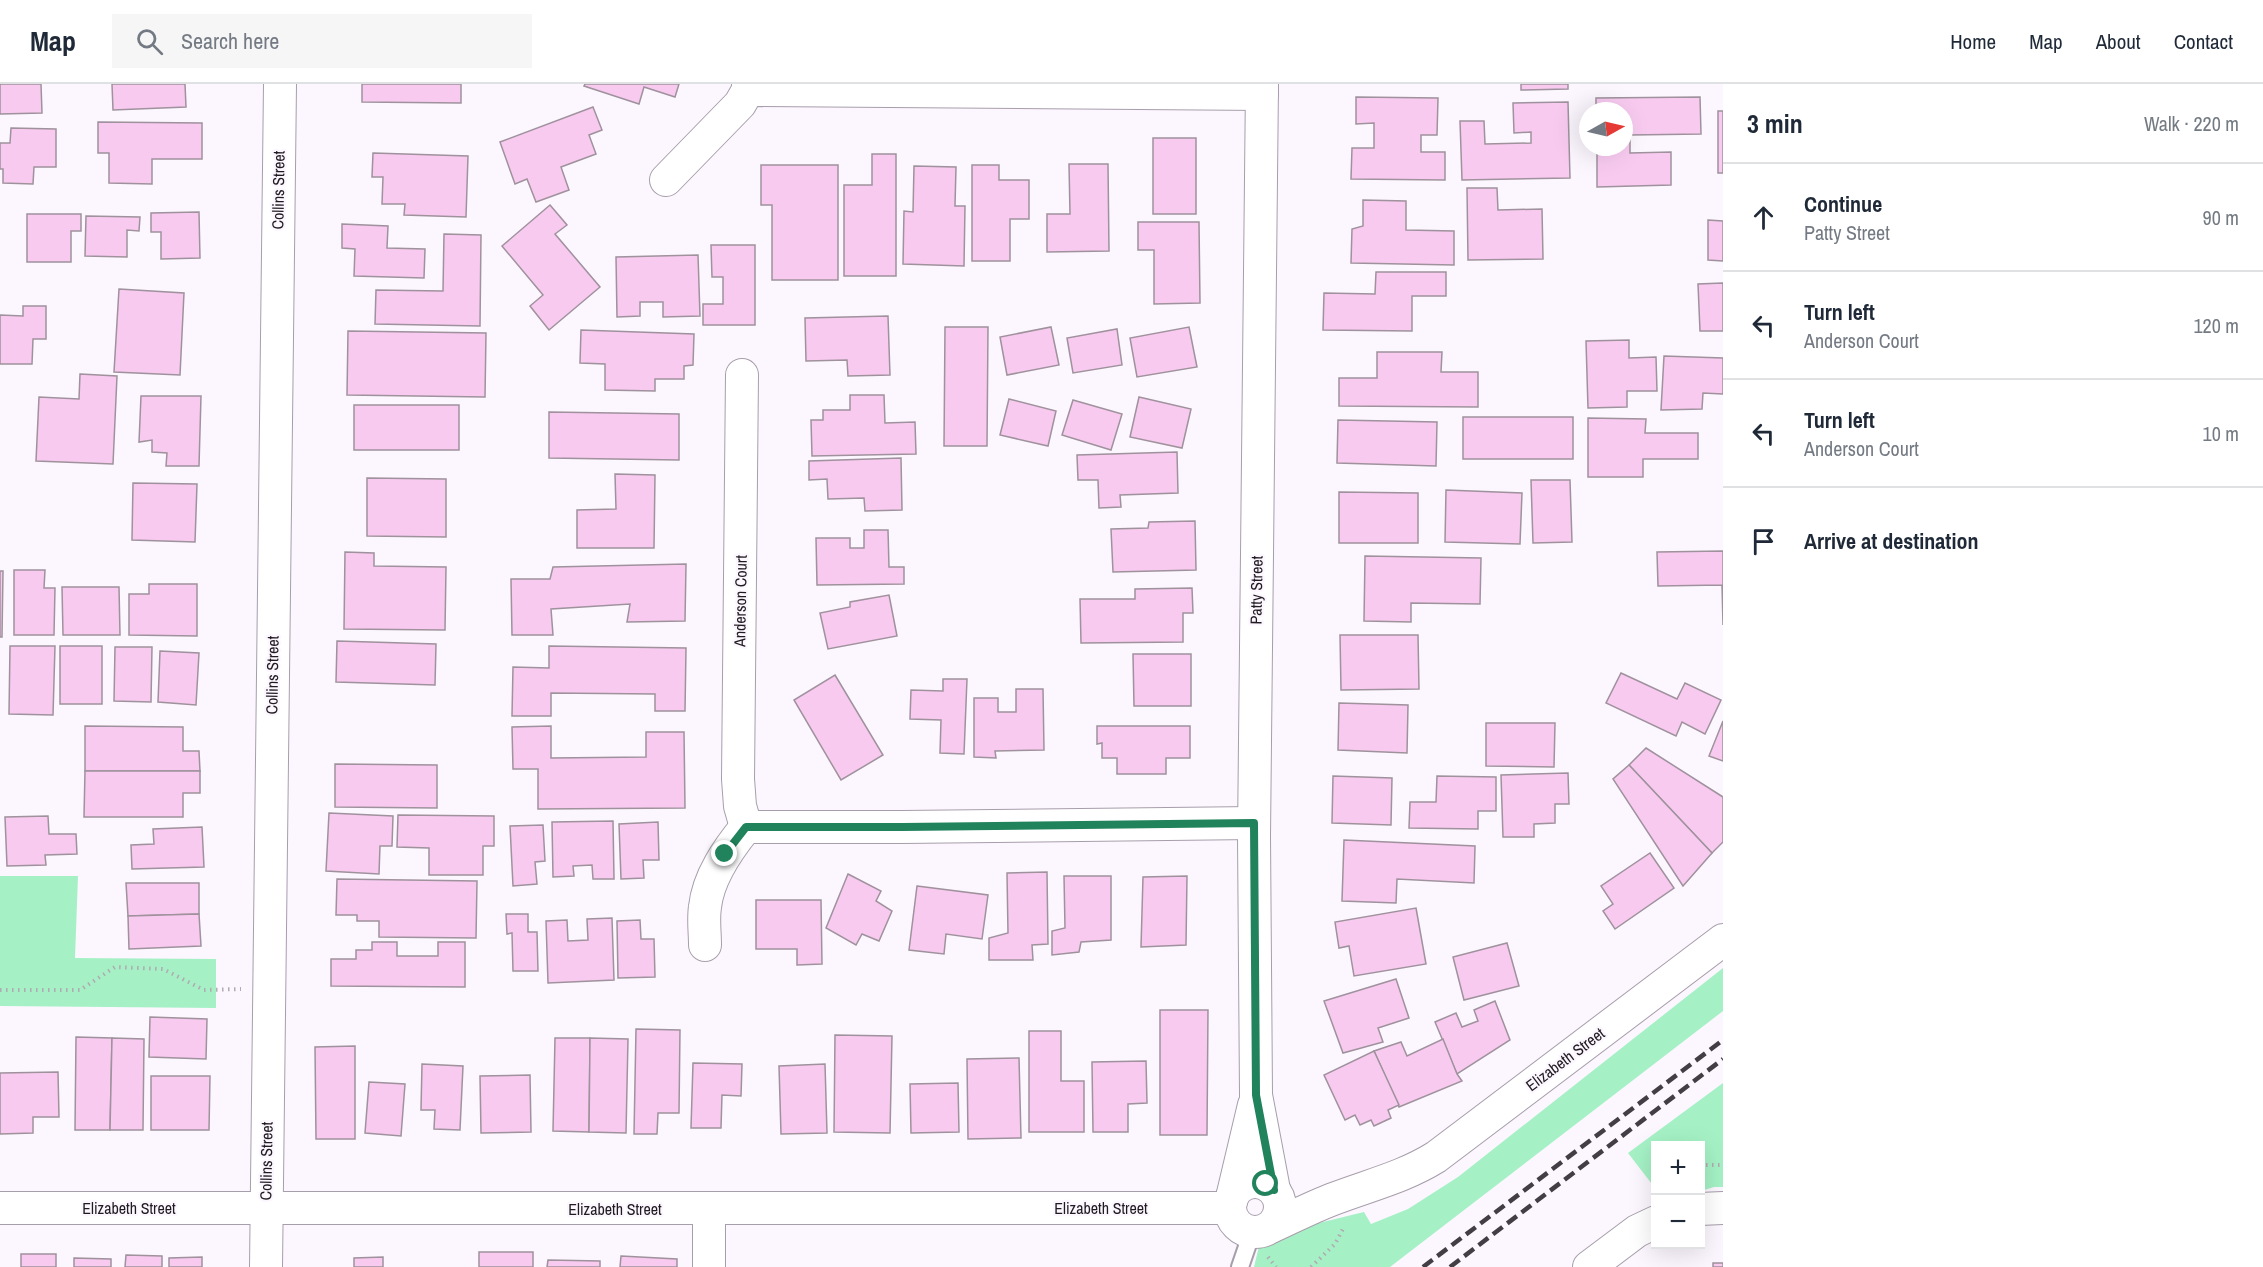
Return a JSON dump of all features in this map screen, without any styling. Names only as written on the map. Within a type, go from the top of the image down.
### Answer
[{"type":"street","name":"Collins Street","points":[[266,1267],[280,84]]},
{"type":"street","points":[[666,180],[740,104],[748,87],[1262,89]]},
{"type":"street","name":"Patty Street","points":[[1262,89],[1254,823],[1256,1095],[1275,1191]]},
{"type":"street","name":"Anderson Court","points":[[742,375],[738,780],[740,806],[746,827]]},
{"type":"street","points":[[705,945],[707,897],[725,854],[746,827],[1254,823]]},
{"type":"street","name":"Elizabeth Street","points":[[1264,1239],[1336,1198],[1388,1182],[1436,1157],[1723,940]]},
{"type":"street","name":"Patty Street","points":[[1230,1205],[1256,1095]]},
{"type":"street","points":[[1251,1182],[1266,1184],[1275,1191],[1280,1200],[1280,1212],[1264,1239],[1235,1222],[1230,1205],[1238,1189],[1251,1182]]},
{"type":"street","name":"Elizabeth Street","points":[[1275,1191],[1336,1198]]},
{"type":"street","name":"Elizabeth Street","points":[[0,1208],[709,1209],[1230,1205]]},
{"type":"street","points":[[1705,1209],[1723,1208]]},
{"type":"street","points":[[709,1209],[709,1267]]},
{"type":"street","points":[[1589,1267],[1637,1231],[1651,1224]]},
{"type":"lane","points":[[1240,1267],[1264,1239]]},
{"type":"path","points":[[0,990],[80,990],[115,967],[163,969],[204,990],[268,989]]},
{"type":"path","points":[[1705,1165],[1723,1165]]},
{"type":"path","points":[[1311,1267],[1335,1244],[1344,1227],[1336,1198]]},
{"type":"path","points":[[1264,1239],[1276,1267]]},
{"type":"green space","points":[[0,876],[78,876],[75,958],[216,959],[216,1008],[0,1006]]},
{"type":"green space","points":[[1723,968],[1723,1011],[1390,1267],[1254,1267],[1259,1246],[1290,1230],[1364,1212],[1371,1224],[1408,1209],[1458,1177]]},
{"type":"green space","points":[[1723,1083],[1723,1187],[1705,1190],[1705,1141],[1651,1141],[1651,1183],[1628,1153]]},
{"type":"building","points":[[0,84],[41,84],[42,113],[0,114]]},
{"type":"building","points":[[112,84],[185,84],[186,107],[113,110]]},
{"type":"building","points":[[362,84],[461,84],[461,103],[362,102]]},
{"type":"building","points":[[585,84],[679,84],[675,97],[644,87],[639,104],[584,86]]},
{"type":"building","points":[[1521,84],[1568,84],[1568,89],[1521,90]]},
{"type":"building","points":[[1356,97],[1438,98],[1437,135],[1421,135],[1421,152],[1445,152],[1445,180],[1351,179],[1352,148],[1374,148],[1374,123],[1356,124]]},
{"type":"building","points":[[1700,97],[1701,134],[1633,135],[1633,102],[1596,102],[1596,98]]},
{"type":"building","points":[[1568,102],[1570,178],[1462,180],[1460,121],[1484,121],[1485,144],[1531,143],[1531,132],[1514,133],[1513,103]]},
{"type":"building","points":[[593,107],[602,130],[589,135],[596,154],[561,167],[569,190],[536,202],[527,179],[515,184],[500,142]]},
{"type":"building","points":[[1718,111],[1723,111],[1723,173],[1718,173]]},
{"type":"building","points":[[98,122],[202,123],[202,159],[152,159],[152,184],[109,183],[109,153],[98,153]]},
{"type":"building","points":[[11,128],[56,129],[56,167],[34,167],[33,184],[3,183],[3,169],[0,169],[0,143],[10,143]]},
{"type":"building","points":[[1153,138],[1196,138],[1196,214],[1153,214]]},
{"type":"building","points":[[1671,152],[1671,185],[1597,187],[1597,156],[1633,156],[1633,153]]},
{"type":"building","points":[[373,153],[468,156],[466,217],[404,215],[405,204],[382,204],[383,177],[372,177]]},
{"type":"building","points":[[872,154],[896,154],[896,276],[844,276],[844,185],[872,185]]},
{"type":"building","points":[[1069,164],[1108,164],[1109,251],[1047,252],[1047,214],[1070,214]]},
{"type":"building","points":[[761,165],[838,165],[838,280],[772,280],[772,205],[761,205]]},
{"type":"building","points":[[972,165],[999,165],[999,180],[1029,180],[1029,219],[1010,219],[1010,261],[972,261]]},
{"type":"building","points":[[914,166],[956,167],[955,206],[965,206],[964,266],[903,264],[904,211],[913,212]]},
{"type":"building","points":[[1467,188],[1497,188],[1498,210],[1542,209],[1543,259],[1468,260]]},
{"type":"building","points":[[1363,200],[1406,201],[1406,230],[1454,231],[1454,265],[1351,263],[1352,229],[1363,226]]},
{"type":"building","points":[[550,205],[567,225],[555,234],[600,287],[549,330],[530,306],[543,295],[502,246]]},
{"type":"building","points":[[199,212],[200,258],[161,259],[161,232],[151,232],[151,213]]},
{"type":"building","points":[[27,214],[81,214],[81,231],[71,231],[71,262],[27,262]]},
{"type":"building","points":[[86,216],[140,217],[139,231],[127,230],[127,257],[85,256]]},
{"type":"building","points":[[1708,220],[1723,221],[1723,261],[1708,260]]},
{"type":"building","points":[[1138,222],[1199,222],[1200,303],[1154,304],[1154,250],[1138,250]]},
{"type":"building","points":[[342,224],[388,226],[387,248],[425,249],[424,278],[354,276],[355,249],[342,248]]},
{"type":"building","points":[[444,234],[481,235],[480,326],[375,324],[376,290],[443,291]]},
{"type":"building","points":[[711,245],[755,245],[755,325],[703,325],[703,304],[723,304],[723,277],[712,277]]},
{"type":"building","points":[[698,255],[700,316],[663,317],[663,302],[640,302],[640,316],[617,317],[616,257]]},
{"type":"building","points":[[1376,272],[1446,272],[1446,296],[1412,296],[1412,331],[1323,330],[1324,293],[1375,294]]},
{"type":"building","points":[[1723,283],[1723,331],[1700,331],[1698,284]]},
{"type":"building","points":[[119,289],[184,293],[180,375],[114,372]]},
{"type":"building","points":[[23,306],[46,306],[46,339],[33,339],[32,364],[0,364],[0,315],[23,316]]},
{"type":"building","points":[[888,316],[890,375],[848,376],[847,360],[806,361],[805,318]]},
{"type":"building","points":[[945,327],[988,327],[987,446],[944,446]]},
{"type":"building","points":[[1051,327],[1059,365],[1007,375],[1000,337]]},
{"type":"building","points":[[1189,327],[1197,367],[1137,377],[1130,338]]},
{"type":"building","points":[[1117,329],[1122,365],[1073,373],[1067,338]]},
{"type":"building","points":[[581,330],[694,334],[693,365],[684,366],[684,379],[655,379],[655,391],[605,390],[605,364],[580,363]]},
{"type":"building","points":[[348,331],[486,333],[485,397],[347,395]]},
{"type":"building","points":[[1629,340],[1629,358],[1656,357],[1657,391],[1627,391],[1627,407],[1588,408],[1586,341]]},
{"type":"building","points":[[1377,352],[1442,352],[1441,372],[1478,372],[1478,407],[1339,406],[1339,378],[1377,378]]},
{"type":"building","points":[[1664,356],[1723,358],[1723,394],[1703,393],[1702,409],[1661,410]]},
{"type":"building","points":[[80,374],[117,376],[113,464],[36,461],[39,397],[79,399]]},
{"type":"building","points":[[850,395],[884,395],[885,423],[915,422],[916,454],[812,456],[811,420],[823,420],[823,410],[850,410]]},
{"type":"building","points":[[141,396],[201,396],[199,466],[166,466],[167,453],[152,452],[152,440],[139,442]]},
{"type":"building","points":[[1139,397],[1191,409],[1182,448],[1130,437]]},
{"type":"building","points":[[1009,399],[1056,411],[1048,446],[1000,435]]},
{"type":"building","points":[[1073,400],[1122,414],[1111,450],[1062,435]]},
{"type":"building","points":[[354,405],[459,405],[459,450],[354,450]]},
{"type":"building","points":[[549,412],[679,414],[679,460],[549,458]]},
{"type":"building","points":[[1463,417],[1573,417],[1573,459],[1463,459]]},
{"type":"building","points":[[1588,418],[1646,419],[1645,433],[1698,433],[1698,459],[1643,459],[1643,477],[1588,477]]},
{"type":"building","points":[[1338,420],[1437,422],[1436,466],[1337,463]]},
{"type":"building","points":[[1177,452],[1178,493],[1120,495],[1121,507],[1099,508],[1098,480],[1078,480],[1077,455]]},
{"type":"building","points":[[901,458],[902,510],[865,511],[864,498],[828,499],[827,479],[809,480],[809,461]]},
{"type":"building","points":[[615,474],[655,475],[654,548],[577,548],[577,510],[616,509]]},
{"type":"building","points":[[367,478],[446,479],[446,537],[367,536]]},
{"type":"building","points":[[1531,480],[1570,480],[1572,542],[1533,543]]},
{"type":"building","points":[[133,483],[197,484],[195,542],[132,540]]},
{"type":"building","points":[[1446,490],[1522,493],[1520,544],[1445,542]]},
{"type":"building","points":[[1339,492],[1418,493],[1418,543],[1339,543]]},
{"type":"building","points":[[1195,521],[1196,570],[1113,572],[1111,529],[1148,528],[1149,522]]},
{"type":"building","points":[[864,530],[888,530],[889,567],[904,567],[904,584],[817,585],[816,538],[850,538],[850,548],[864,548]]},
{"type":"building","points":[[1723,551],[1723,625],[1722,585],[1658,586],[1657,552]]},
{"type":"building","points":[[345,552],[374,553],[374,566],[446,567],[445,630],[344,629]]},
{"type":"building","points":[[1365,556],[1481,558],[1480,604],[1411,603],[1411,622],[1364,621]]},
{"type":"building","points":[[686,564],[685,621],[627,622],[630,604],[551,609],[553,635],[512,635],[511,579],[550,579],[553,567]]},
{"type":"building","points":[[14,570],[45,570],[44,588],[55,588],[54,635],[14,635]]},
{"type":"building","points":[[0,571],[3,571],[2,637],[0,637]]},
{"type":"building","points":[[149,584],[197,584],[197,636],[129,635],[129,594],[149,594]]},
{"type":"building","points":[[62,587],[119,587],[120,635],[63,635]]},
{"type":"building","points":[[1192,588],[1193,613],[1183,613],[1183,642],[1081,643],[1080,599],[1135,599],[1135,589]]},
{"type":"building","points":[[889,595],[897,636],[828,649],[820,613],[850,607],[850,602]]},
{"type":"building","points":[[1340,635],[1418,635],[1419,689],[1341,690]]},
{"type":"building","points":[[337,641],[436,644],[435,685],[336,682]]},
{"type":"building","points":[[10,646],[55,646],[53,715],[9,714]]},
{"type":"building","points":[[60,646],[102,646],[102,704],[60,704]]},
{"type":"building","points":[[549,646],[686,648],[685,711],[655,711],[655,694],[551,693],[551,716],[512,716],[513,667],[549,668]]},
{"type":"building","points":[[115,647],[152,647],[151,702],[114,701]]},
{"type":"building","points":[[160,651],[199,653],[196,705],[158,702]]},
{"type":"building","points":[[1133,654],[1191,654],[1191,706],[1134,706]]},
{"type":"building","points":[[1621,673],[1677,699],[1685,683],[1721,700],[1705,734],[1682,722],[1676,736],[1606,703]]},
{"type":"building","points":[[835,675],[883,755],[841,780],[794,700]]},
{"type":"building","points":[[943,679],[967,679],[964,754],[940,753],[941,720],[910,719],[911,690],[943,691]]},
{"type":"building","points":[[1016,689],[1043,689],[1044,750],[995,751],[996,758],[974,757],[974,698],[998,698],[998,712],[1016,712]]},
{"type":"building","points":[[1339,703],[1408,705],[1407,753],[1338,750]]},
{"type":"building","points":[[1723,721],[1723,761],[1709,756]]},
{"type":"building","points":[[1486,723],[1555,723],[1554,767],[1486,766]]},
{"type":"building","points":[[85,726],[183,727],[183,751],[199,751],[200,771],[85,771]]},
{"type":"building","points":[[551,726],[551,758],[646,757],[646,732],[684,732],[685,808],[538,809],[538,769],[513,769],[512,727]]},
{"type":"building","points":[[1097,726],[1190,726],[1190,758],[1166,758],[1166,774],[1117,774],[1117,758],[1102,758],[1102,743],[1097,744]]},
{"type":"building","points":[[1646,748],[1723,797],[1723,842],[1712,853],[1629,765]]},
{"type":"building","points":[[335,764],[437,765],[437,808],[335,807]]},
{"type":"building","points":[[1629,765],[1712,853],[1683,886],[1613,779]]},
{"type":"building","points":[[85,771],[200,771],[200,793],[183,793],[183,817],[84,817]]},
{"type":"building","points":[[1568,773],[1569,804],[1555,804],[1555,823],[1534,824],[1534,837],[1503,837],[1501,775]]},
{"type":"building","points":[[1333,776],[1392,778],[1391,825],[1332,823]]},
{"type":"building","points":[[1437,776],[1496,777],[1496,811],[1478,811],[1478,829],[1409,828],[1410,802],[1436,802]]},
{"type":"building","points":[[329,813],[393,816],[392,846],[380,846],[379,874],[326,871]]},
{"type":"building","points":[[398,815],[494,816],[494,846],[483,846],[483,875],[429,875],[429,848],[397,847]]},
{"type":"building","points":[[48,816],[49,834],[76,834],[77,854],[45,855],[46,865],[7,866],[5,817]]},
{"type":"building","points":[[613,821],[614,879],[593,879],[592,865],[573,866],[574,876],[553,877],[552,822]]},
{"type":"building","points":[[658,822],[659,860],[643,860],[644,878],[621,879],[619,824]]},
{"type":"building","points":[[543,825],[545,861],[535,862],[537,884],[513,886],[510,826]]},
{"type":"building","points":[[202,827],[204,867],[132,869],[131,845],[154,844],[153,829]]},
{"type":"building","points":[[1344,840],[1475,846],[1474,883],[1397,879],[1396,903],[1342,901]]},
{"type":"building","points":[[1650,853],[1674,888],[1615,929],[1603,911],[1613,904],[1601,886]]},
{"type":"building","points":[[1047,872],[1048,944],[1032,945],[1033,960],[989,960],[989,938],[1008,933],[1007,873]]},
{"type":"building","points":[[848,874],[881,891],[876,901],[892,911],[879,941],[862,934],[856,945],[826,928]]},
{"type":"building","points":[[1064,876],[1111,876],[1111,940],[1081,942],[1079,952],[1052,955],[1052,931],[1065,928]]},
{"type":"building","points":[[1187,876],[1186,945],[1141,947],[1143,877]]},
{"type":"building","points":[[337,879],[477,881],[476,938],[379,937],[379,921],[357,921],[357,915],[336,915]]},
{"type":"building","points":[[126,883],[199,883],[199,914],[128,916]]},
{"type":"building","points":[[917,886],[988,895],[982,939],[946,934],[944,954],[909,950]]},
{"type":"building","points":[[756,900],[821,900],[822,964],[797,965],[797,949],[756,949]]},
{"type":"building","points":[[1416,908],[1426,964],[1354,976],[1349,946],[1339,948],[1335,922]]},
{"type":"building","points":[[199,914],[201,946],[129,949],[128,916]]},
{"type":"building","points":[[506,914],[528,914],[528,932],[537,932],[538,971],[513,971],[512,933],[507,934]]},
{"type":"building","points":[[612,918],[614,980],[548,983],[546,921],[567,920],[568,941],[588,940],[587,919]]},
{"type":"building","points":[[640,920],[641,939],[654,939],[655,977],[618,978],[617,921]]},
{"type":"building","points":[[372,942],[397,942],[397,956],[438,956],[438,942],[465,942],[465,987],[331,986],[331,959],[356,959],[356,950],[372,950]]},
{"type":"building","points":[[1507,943],[1519,986],[1464,1000],[1453,957]]},
{"type":"building","points":[[1396,979],[1409,1018],[1378,1028],[1383,1042],[1343,1053],[1324,1001]]},
{"type":"building","points":[[1495,1001],[1510,1040],[1457,1074],[1435,1022],[1456,1013],[1462,1027],[1478,1021],[1474,1010]]},
{"type":"building","points":[[1160,1010],[1208,1010],[1207,1135],[1160,1135]]},
{"type":"building","points":[[150,1017],[207,1019],[206,1059],[149,1057]]},
{"type":"building","points":[[636,1029],[680,1030],[679,1113],[658,1113],[657,1134],[634,1134]]},
{"type":"building","points":[[1029,1031],[1061,1031],[1061,1081],[1084,1081],[1084,1132],[1029,1132]]},
{"type":"building","points":[[835,1035],[892,1036],[890,1133],[834,1132]]},
{"type":"building","points":[[76,1037],[112,1038],[110,1130],[75,1130]]},
{"type":"building","points":[[112,1038],[144,1039],[143,1130],[110,1130]]},
{"type":"building","points":[[555,1038],[590,1038],[589,1132],[553,1131]]},
{"type":"building","points":[[590,1038],[628,1039],[626,1133],[589,1132]]},
{"type":"building","points":[[1443,1039],[1462,1081],[1399,1107],[1374,1051],[1401,1042],[1407,1056]]},
{"type":"building","points":[[355,1046],[355,1139],[316,1139],[315,1047]]},
{"type":"building","points":[[1374,1051],[1399,1105],[1388,1110],[1391,1118],[1374,1126],[1371,1120],[1360,1125],[1355,1115],[1345,1120],[1324,1075]]},
{"type":"building","points":[[1019,1058],[1021,1138],[968,1139],[967,1059]]},
{"type":"building","points":[[1146,1061],[1147,1103],[1128,1104],[1128,1132],[1093,1132],[1092,1062]]},
{"type":"building","points":[[693,1063],[742,1064],[741,1096],[722,1095],[721,1128],[691,1128]]},
{"type":"building","points":[[422,1064],[463,1066],[460,1130],[434,1129],[435,1110],[421,1110]]},
{"type":"building","points":[[825,1064],[827,1133],[781,1134],[779,1066]]},
{"type":"building","points":[[58,1072],[59,1117],[33,1117],[33,1133],[0,1134],[0,1073]]},
{"type":"building","points":[[530,1075],[531,1132],[481,1133],[480,1076]]},
{"type":"building","points":[[151,1076],[210,1076],[209,1130],[151,1130]]},
{"type":"building","points":[[369,1082],[405,1084],[401,1136],[365,1133]]},
{"type":"building","points":[[958,1083],[959,1132],[911,1133],[910,1084]]},
{"type":"building","points":[[479,1252],[533,1252],[533,1267],[479,1267]]},
{"type":"building","points":[[21,1254],[56,1254],[56,1267],[21,1267]]},
{"type":"building","points":[[126,1255],[162,1256],[162,1267],[125,1267]]},
{"type":"building","points":[[621,1256],[677,1259],[677,1267],[620,1267]]},
{"type":"building","points":[[202,1257],[202,1267],[169,1267],[169,1258]]},
{"type":"building","points":[[383,1257],[383,1267],[354,1267],[354,1258]]},
{"type":"building","points":[[74,1258],[111,1259],[111,1267],[74,1267]]},
{"type":"building","points":[[548,1260],[600,1261],[600,1267],[547,1267]]},
{"type":"building","points":[[1713,1263],[1723,1263],[1723,1267],[1713,1267]]},
{"type":"railway","points":[[1423,1267],[1723,1040]]},
{"type":"railway","points":[[1450,1267],[1723,1059]]},
{"type":"route","points":[[725,854],[746,827],[1254,823],[1256,1095],[1274,1190],[1266,1184]]}]
